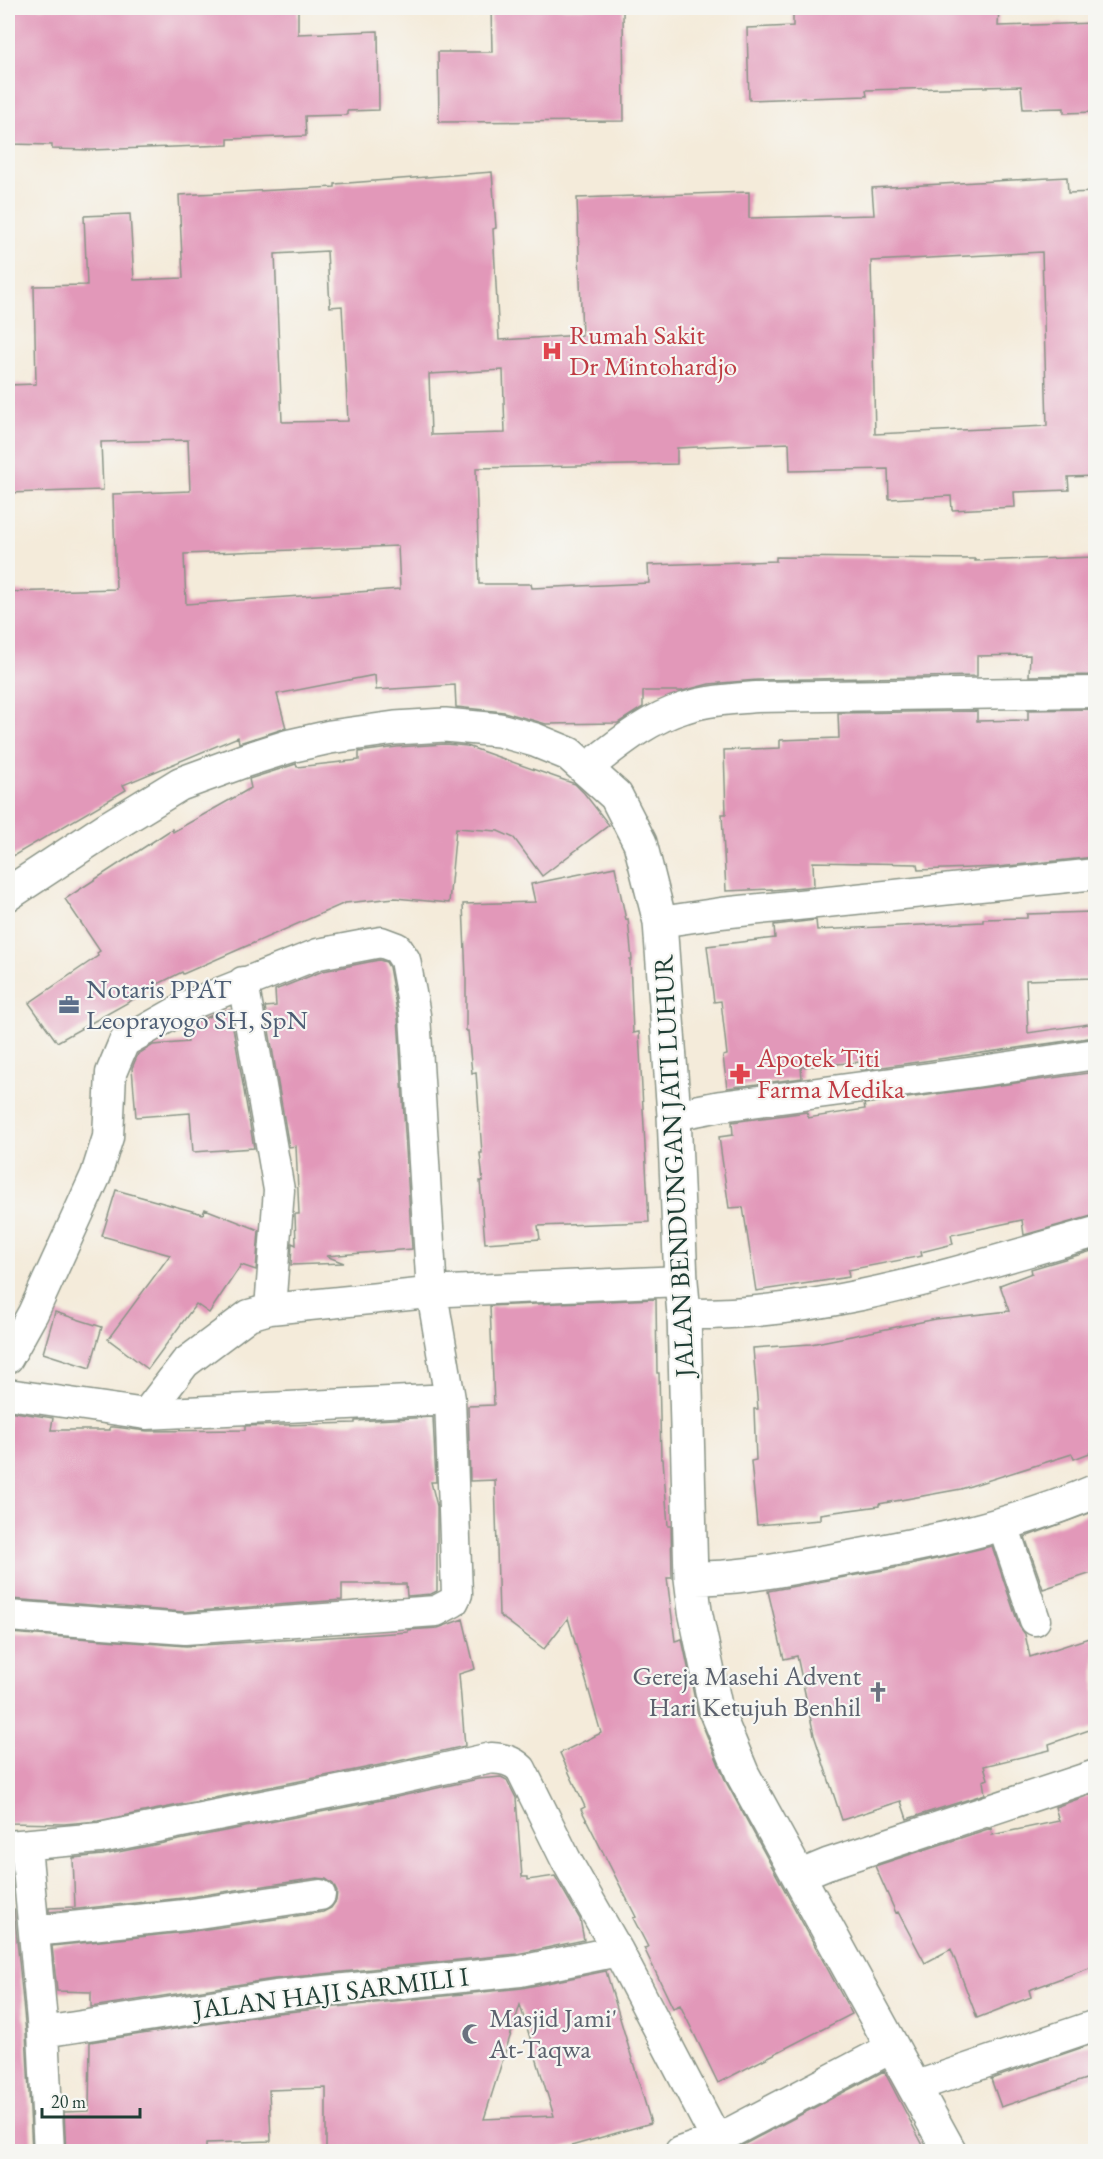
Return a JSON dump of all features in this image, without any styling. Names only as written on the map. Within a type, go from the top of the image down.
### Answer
[{"type":"street","points":[[587,768],[653,721],[683,708],[716,700],[757,697],[1095,692]]},
{"type":"street","name":"JALAN BENDUNGAN JATI LUHUR","points":[[8,894],[180,784],[246,759],[330,737],[445,724],[499,730],[535,740],[569,754],[616,796],[640,843],[660,921],[674,1115],[684,1314],[691,1578],[695,1611],[716,1710],[743,1775],[893,2048],[928,2082],[950,2151]]},
{"type":"street","points":[[660,921],[1095,874]]},
{"type":"street","points":[[8,1358],[33,1313],[96,1175],[108,1137],[111,1073],[124,1042],[189,1005],[318,954],[381,942],[397,948],[405,960],[415,1015],[432,1293],[450,1400],[457,1594],[453,1602],[436,1611],[185,1629],[8,1616]]},
{"type":"street","points":[[243,982],[279,1190],[270,1309]]},
{"type":"street","points":[[674,1115],[721,1106],[1095,1054]]},
{"type":"street","points":[[684,1314],[760,1312],[860,1297],[1095,1232]]},
{"type":"street","points":[[146,1414],[185,1363],[249,1315],[270,1309],[448,1291],[681,1281]]},
{"type":"street","points":[[8,1394],[146,1414],[450,1400]]},
{"type":"street","points":[[691,1578],[720,1579],[772,1571],[1003,1525],[1060,1507],[1095,1491]]},
{"type":"street","points":[[1003,1525],[1035,1620]]},
{"type":"street","points":[[49,2151],[43,2032],[34,1931],[17,1846],[99,1838],[389,1781],[490,1758],[504,1759],[515,1763],[521,1769],[566,1860],[618,1951],[719,2146]]},
{"type":"street","points":[[798,1876],[827,1864],[1095,1775]]},
{"type":"street","points":[[34,1931],[185,1915],[320,1895]]},
{"type":"street","name":"JALAN HAJI SARMILI I","points":[[43,2032],[276,1996],[520,1971],[618,1951]]},
{"type":"street","points":[[928,2082],[1095,2025]]},
{"type":"street","points":[[680,2151],[719,2146],[893,2048]]},
{"type":"building","points":[[8,8],[298,8],[298,34],[378,31],[379,110],[347,111],[347,115],[305,116],[306,136],[228,139],[228,145],[91,150],[52,149],[52,145],[11,144],[12,83],[8,83]]},
{"type":"building","points":[[491,8],[623,8],[624,121],[439,122],[438,52],[492,52]]},
{"type":"building","points":[[793,8],[999,8],[998,26],[1095,23],[1095,112],[1064,113],[1064,108],[1023,109],[1021,86],[866,90],[867,96],[749,100],[747,28],[793,26]]},
{"type":"building","points":[[492,172],[499,340],[582,335],[577,198],[749,192],[749,218],[874,215],[872,188],[1067,177],[1068,193],[1095,192],[1095,476],[1068,477],[1069,490],[1014,492],[1015,507],[952,510],[951,496],[889,499],[888,469],[790,471],[789,443],[677,448],[677,464],[476,468],[479,584],[531,584],[532,588],[649,583],[648,565],[776,561],[776,557],[975,559],[975,561],[1095,557],[1095,675],[1029,676],[1030,655],[977,656],[977,676],[757,680],[709,684],[682,691],[643,691],[643,707],[618,723],[546,724],[504,712],[456,707],[455,685],[376,690],[375,675],[277,694],[286,728],[239,743],[238,737],[123,785],[126,790],[8,859],[8,592],[116,589],[113,494],[190,491],[188,440],[101,442],[103,490],[8,493],[8,385],[36,384],[34,286],[87,285],[84,216],[130,214],[134,280],[183,278],[179,195],[335,187],[335,184]],"holes":[[[327,251],[330,307],[342,306],[348,421],[282,422],[275,254]],[[1042,252],[1047,426],[875,434],[871,261]],[[503,370],[505,433],[431,435],[429,374]],[[398,546],[400,589],[186,604],[184,554]]]},
{"type":"building","points":[[1095,709],[1095,857],[997,867],[918,870],[917,864],[813,862],[814,886],[726,891],[722,814],[726,814],[724,750],[780,748],[780,740],[839,738],[838,713],[977,711],[977,721],[1028,720],[1028,710]]},
{"type":"building","points":[[445,744],[467,746],[575,784],[609,825],[542,876],[514,838],[498,831],[456,828],[449,903],[395,898],[345,903],[183,974],[182,972],[144,991],[145,993],[57,1042],[29,1003],[98,956],[97,953],[100,951],[65,899],[172,829],[173,832],[251,788],[249,779],[296,764],[297,767],[359,760],[359,752]]},
{"type":"building","points":[[615,867],[626,920],[628,919],[632,960],[630,960],[633,1033],[639,1032],[649,1222],[538,1226],[540,1239],[485,1243],[476,1072],[472,1073],[468,1031],[466,1031],[463,904],[535,902],[531,884]]},
{"type":"building","points":[[1092,912],[1094,978],[1026,980],[1028,1033],[1095,1023],[1095,1037],[861,1070],[860,1062],[801,1067],[802,1078],[727,1088],[723,1056],[727,1055],[721,1001],[714,1002],[707,946],[775,938],[774,925],[816,920],[817,930],[983,922],[983,919],[1027,918],[1027,914]]},
{"type":"building","points":[[379,960],[386,962],[389,967],[398,1017],[412,1249],[326,1256],[344,1263],[291,1265],[292,1243],[296,1245],[295,1214],[299,1214],[296,1146],[289,1147],[265,1007],[276,1006],[275,990],[323,971]]},
{"type":"building","points":[[230,1010],[254,1148],[193,1152],[190,1113],[136,1117],[132,1068],[138,1054],[153,1045],[188,1042],[187,1026],[222,1011]]},
{"type":"building","points":[[1095,1072],[1095,1215],[1024,1235],[1022,1220],[951,1235],[953,1244],[921,1252],[922,1256],[848,1270],[849,1277],[756,1291],[743,1207],[729,1208],[719,1137],[733,1135],[732,1122],[807,1112],[808,1118],[865,1109],[864,1104]]},
{"type":"building","points":[[116,1190],[203,1214],[205,1209],[259,1230],[256,1270],[241,1265],[209,1313],[196,1304],[148,1369],[108,1339],[170,1255],[102,1236]]},
{"type":"building","points":[[1095,1250],[1095,1451],[1074,1459],[1072,1454],[961,1489],[879,1504],[879,1506],[820,1514],[820,1520],[757,1525],[751,1461],[756,1460],[754,1409],[758,1409],[753,1348],[811,1344],[936,1319],[1009,1311],[1000,1285],[1032,1273],[1031,1269]]},
{"type":"building","points":[[656,1299],[661,1459],[663,1459],[668,1526],[671,1526],[672,1578],[667,1578],[675,1641],[682,1639],[698,1714],[726,1782],[852,2014],[718,2083],[680,2005],[673,2008],[644,1948],[648,1947],[633,1918],[636,1917],[581,1809],[585,1807],[560,1753],[601,1733],[568,1618],[544,1649],[499,1615],[495,1480],[470,1481],[468,1406],[494,1405],[490,1306]]},
{"type":"building","points":[[55,1312],[102,1327],[90,1368],[43,1353]]},
{"type":"building","points":[[8,1411],[53,1418],[51,1430],[110,1430],[110,1427],[114,1427],[147,1431],[245,1430],[245,1426],[355,1423],[355,1421],[433,1417],[436,1482],[431,1482],[437,1506],[437,1591],[431,1594],[407,1596],[406,1584],[342,1584],[342,1600],[185,1612],[10,1599],[10,1593],[8,1593]]},
{"type":"building","points":[[1095,1511],[1095,1572],[1043,1589],[1025,1537]]},
{"type":"building","points":[[992,1546],[1019,1626],[1025,1634],[1030,1657],[1095,1636],[1095,1728],[1049,1744],[1050,1750],[984,1766],[988,1779],[983,1781],[985,1794],[907,1819],[901,1801],[842,1820],[814,1735],[797,1656],[784,1659],[768,1591],[906,1566]]},
{"type":"building","points":[[463,1619],[475,1669],[459,1674],[465,1746],[98,1821],[64,1824],[8,1823],[9,1633],[186,1646],[408,1632],[408,1630],[438,1628]]},
{"type":"building","points":[[501,1777],[507,1780],[516,1798],[522,1877],[528,1877],[528,1880],[555,1876],[580,1919],[584,1940],[517,1954],[274,1979],[91,2007],[91,1992],[57,1991],[52,1946],[187,1932],[323,1912],[331,1908],[336,1901],[337,1892],[333,1884],[326,1879],[317,1878],[183,1898],[49,1912],[49,1908],[75,1907],[73,1858],[103,1855],[478,1779]]},
{"type":"building","points":[[1095,1793],[1095,1966],[1029,1990],[1031,1997],[977,2018],[951,1949],[925,1963],[898,1912],[896,1913],[875,1866],[991,1828],[992,1835],[1059,1821],[1055,1807]]},
{"type":"building","points":[[8,1909],[14,1909],[26,2033],[32,2151],[8,2151]]},
{"type":"building","points":[[606,1971],[651,2123],[554,2151],[326,2151],[326,2088],[269,2090],[271,2141],[206,2143],[206,2150],[66,2151],[64,2112],[89,2111],[90,2042],[278,2013],[522,1988]],"holes":[[[520,2005],[554,2116],[484,2119]]]},
{"type":"building","points":[[1095,2043],[1095,2076],[1001,2107],[991,2079]]},
{"type":"building","points":[[884,2071],[926,2151],[740,2151],[739,2147]]},
{"type":"place","name":"Rumah Sakit Dr Mintohardjo","points":[[552,351]]},
{"type":"place","name":"Notaris PPAT Leoprayogo SH, SpN","points":[[69,1005]]},
{"type":"place","name":"Apotek Titi Farma Medika","points":[[740,1074]]},
{"type":"place","name":"Gereja Masehi Advent Hari Ketujuh Benhil","points":[[878,1692]]},
{"type":"place","name":"Masjid Jami' At-Taqwa","points":[[472,2034]]}]
